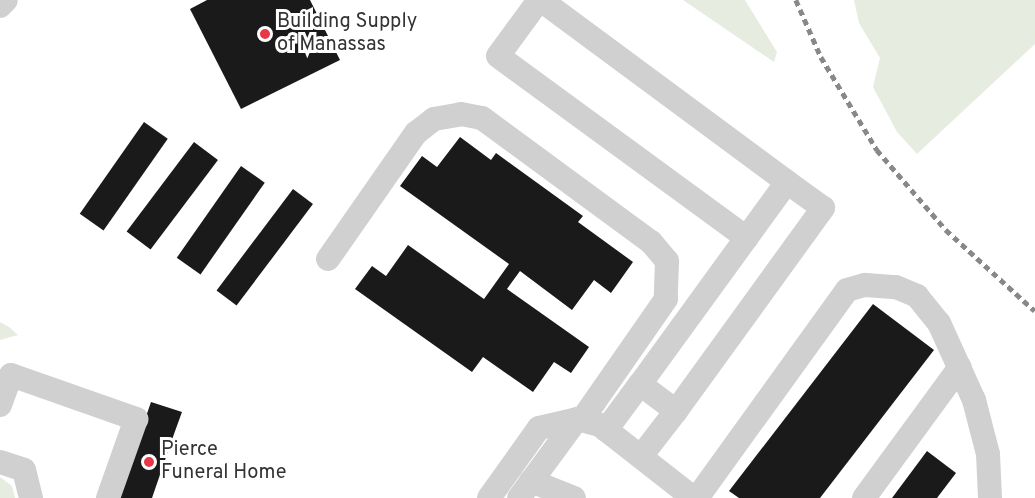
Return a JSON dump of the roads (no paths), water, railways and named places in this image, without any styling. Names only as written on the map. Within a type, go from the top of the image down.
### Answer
[{"type":"street","points":[[0,6],[6,0]]},
{"type":"street","points":[[642,455],[823,208],[540,0],[498,56],[747,238]]},
{"type":"street","points":[[328,259],[416,133],[434,119],[461,114],[482,118],[651,242],[667,261],[666,299],[525,490],[574,498]]},
{"type":"street","points":[[606,430],[787,182]]},
{"type":"street","points":[[489,498],[539,429],[579,419],[606,430],[642,455],[695,498],[847,290],[884,285],[917,296],[939,323],[960,367],[983,431],[990,498]]},
{"type":"street","points":[[864,498],[960,367]]},
{"type":"street","points":[[0,405],[10,375],[136,419],[108,498]]},
{"type":"street","points":[[640,384],[676,411]]},
{"type":"street","points":[[0,462],[24,470],[31,498]]},
{"type":"railway","points":[[796,0],[821,57],[877,150],[946,230],[1035,311]]},
{"type":"place","name":"Building Supply of Manassas","points":[[265,34]]},
{"type":"place","name":"Pierce Funeral Home","points":[[149,462]]}]
